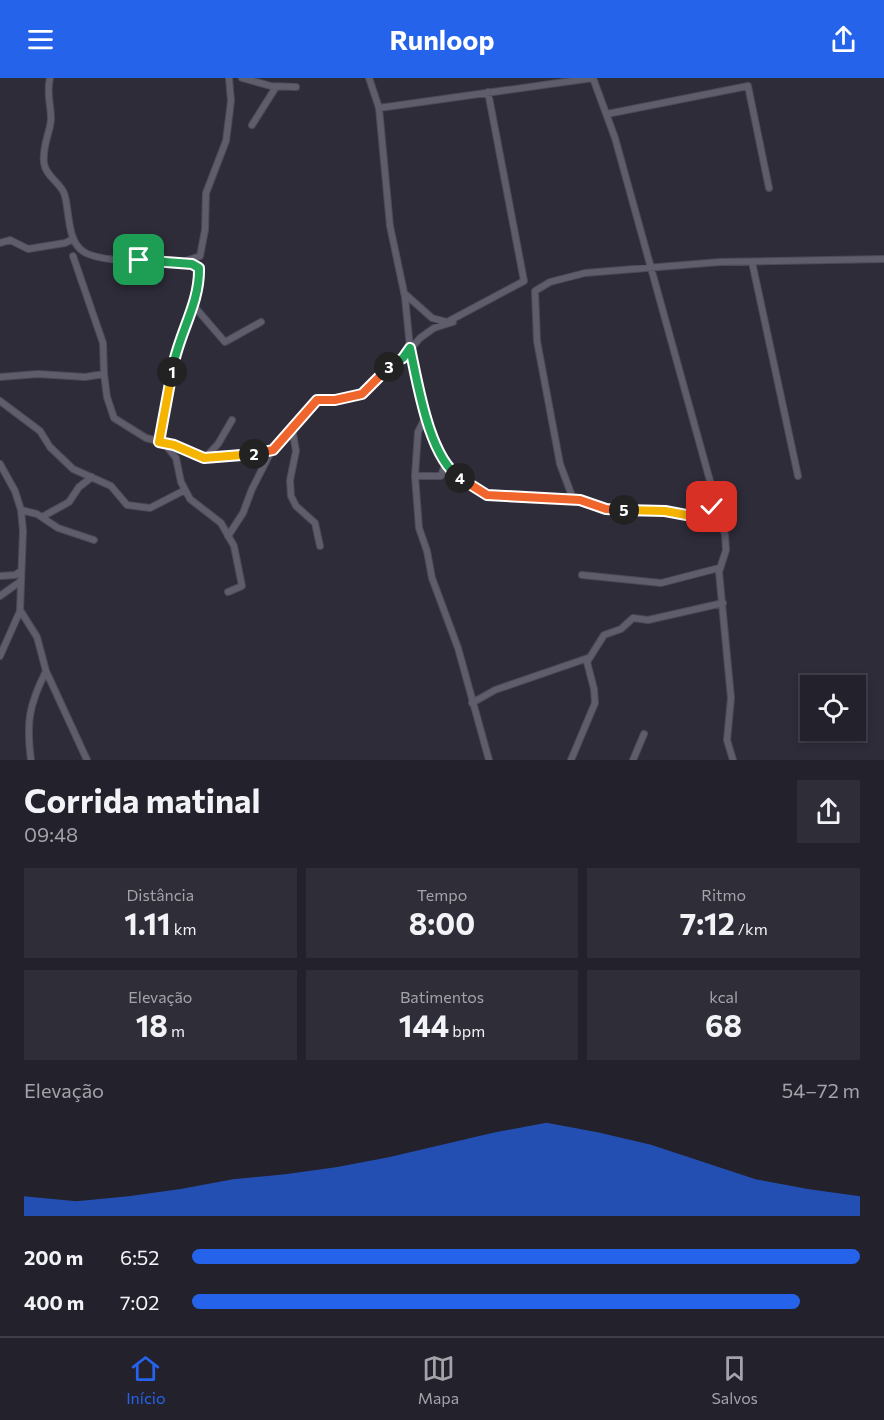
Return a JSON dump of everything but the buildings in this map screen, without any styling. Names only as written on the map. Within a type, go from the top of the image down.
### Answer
[{"type":"street","points":[[50,78],[47,91],[51,122],[44,144],[44,166],[64,193],[73,239],[84,253],[106,260],[179,263],[196,265],[199,268],[198,289],[173,363],[162,443]]},
{"type":"street","points":[[179,263],[200,256],[205,230],[206,194],[226,141],[231,101],[229,78]]},
{"type":"street","points":[[242,78],[276,87],[296,87]]},
{"type":"street","points":[[369,78],[379,108],[390,226],[404,292],[410,348],[432,438],[445,465],[456,476],[487,495],[580,500],[606,509],[665,511],[692,516],[708,512],[716,503]]},
{"type":"street","points":[[379,108],[593,78],[607,114],[726,545],[719,568],[730,698],[727,740],[733,760]]},
{"type":"street","points":[[607,114],[748,86],[769,188]]},
{"type":"street","points":[[252,125],[276,87]]},
{"type":"street","points":[[448,322],[524,281],[489,92]]},
{"type":"street","points":[[0,243],[10,240],[28,249],[65,243],[73,239]]},
{"type":"street","points":[[73,256],[103,343],[106,397],[114,418],[136,433],[204,458],[271,452]]},
{"type":"street","points":[[580,500],[571,493],[560,464],[537,341],[535,291],[550,282],[574,275],[720,262],[884,259]]},
{"type":"street","points":[[752,262],[798,476]]},
{"type":"street","points":[[228,536],[243,513],[252,489],[271,452],[317,400],[340,399],[367,391],[410,348],[434,328],[453,322],[432,318],[404,292]]},
{"type":"street","points":[[193,305],[225,342],[261,322]]},
{"type":"street","points":[[0,377],[39,374],[76,376],[104,374]]},
{"type":"street","points":[[0,401],[39,431],[50,447],[73,469],[111,486],[124,503],[145,509],[166,502],[185,490]]},
{"type":"street","points":[[427,414],[418,432],[415,476],[419,528],[432,578],[458,648],[489,760]]},
{"type":"street","points":[[204,458],[218,444],[232,420]]},
{"type":"street","points":[[292,428],[296,451],[290,480],[291,496],[296,506],[315,523],[320,546]]},
{"type":"street","points":[[162,443],[176,458],[185,490],[197,506],[207,511],[219,522],[236,550],[242,584],[241,588],[228,592]]},
{"type":"street","points":[[0,464],[15,491],[21,510],[23,531],[20,610],[0,656]]},
{"type":"street","points":[[441,476],[445,465]]},
{"type":"street","points":[[415,476],[456,476]]},
{"type":"street","points":[[42,517],[69,502],[79,487],[92,477]]},
{"type":"street","points":[[21,510],[42,517],[58,528],[94,540]]},
{"type":"street","points":[[582,575],[661,583],[719,568]]},
{"type":"street","points":[[0,576],[15,575],[21,571]]},
{"type":"street","points":[[0,596],[21,581]]},
{"type":"street","points":[[571,760],[595,703],[594,689],[587,664],[588,658],[604,635],[621,629],[633,618],[648,620],[723,603]]},
{"type":"street","points":[[20,610],[37,637],[46,671],[87,760]]},
{"type":"street","points":[[472,703],[495,690],[588,658]]},
{"type":"street","points":[[31,760],[28,719],[38,686],[46,671]]},
{"type":"street","points":[[633,760],[644,734]]},
{"type":"route","points":[[139,260],[192,264],[199,268],[198,289],[173,363],[159,442],[174,445],[196,457],[204,458],[270,452],[317,400],[335,400],[364,393],[387,369],[400,361],[410,348],[435,446],[445,465],[456,476],[482,493],[497,497],[580,500],[606,509],[665,511],[692,516],[708,512],[712,507]]}]
